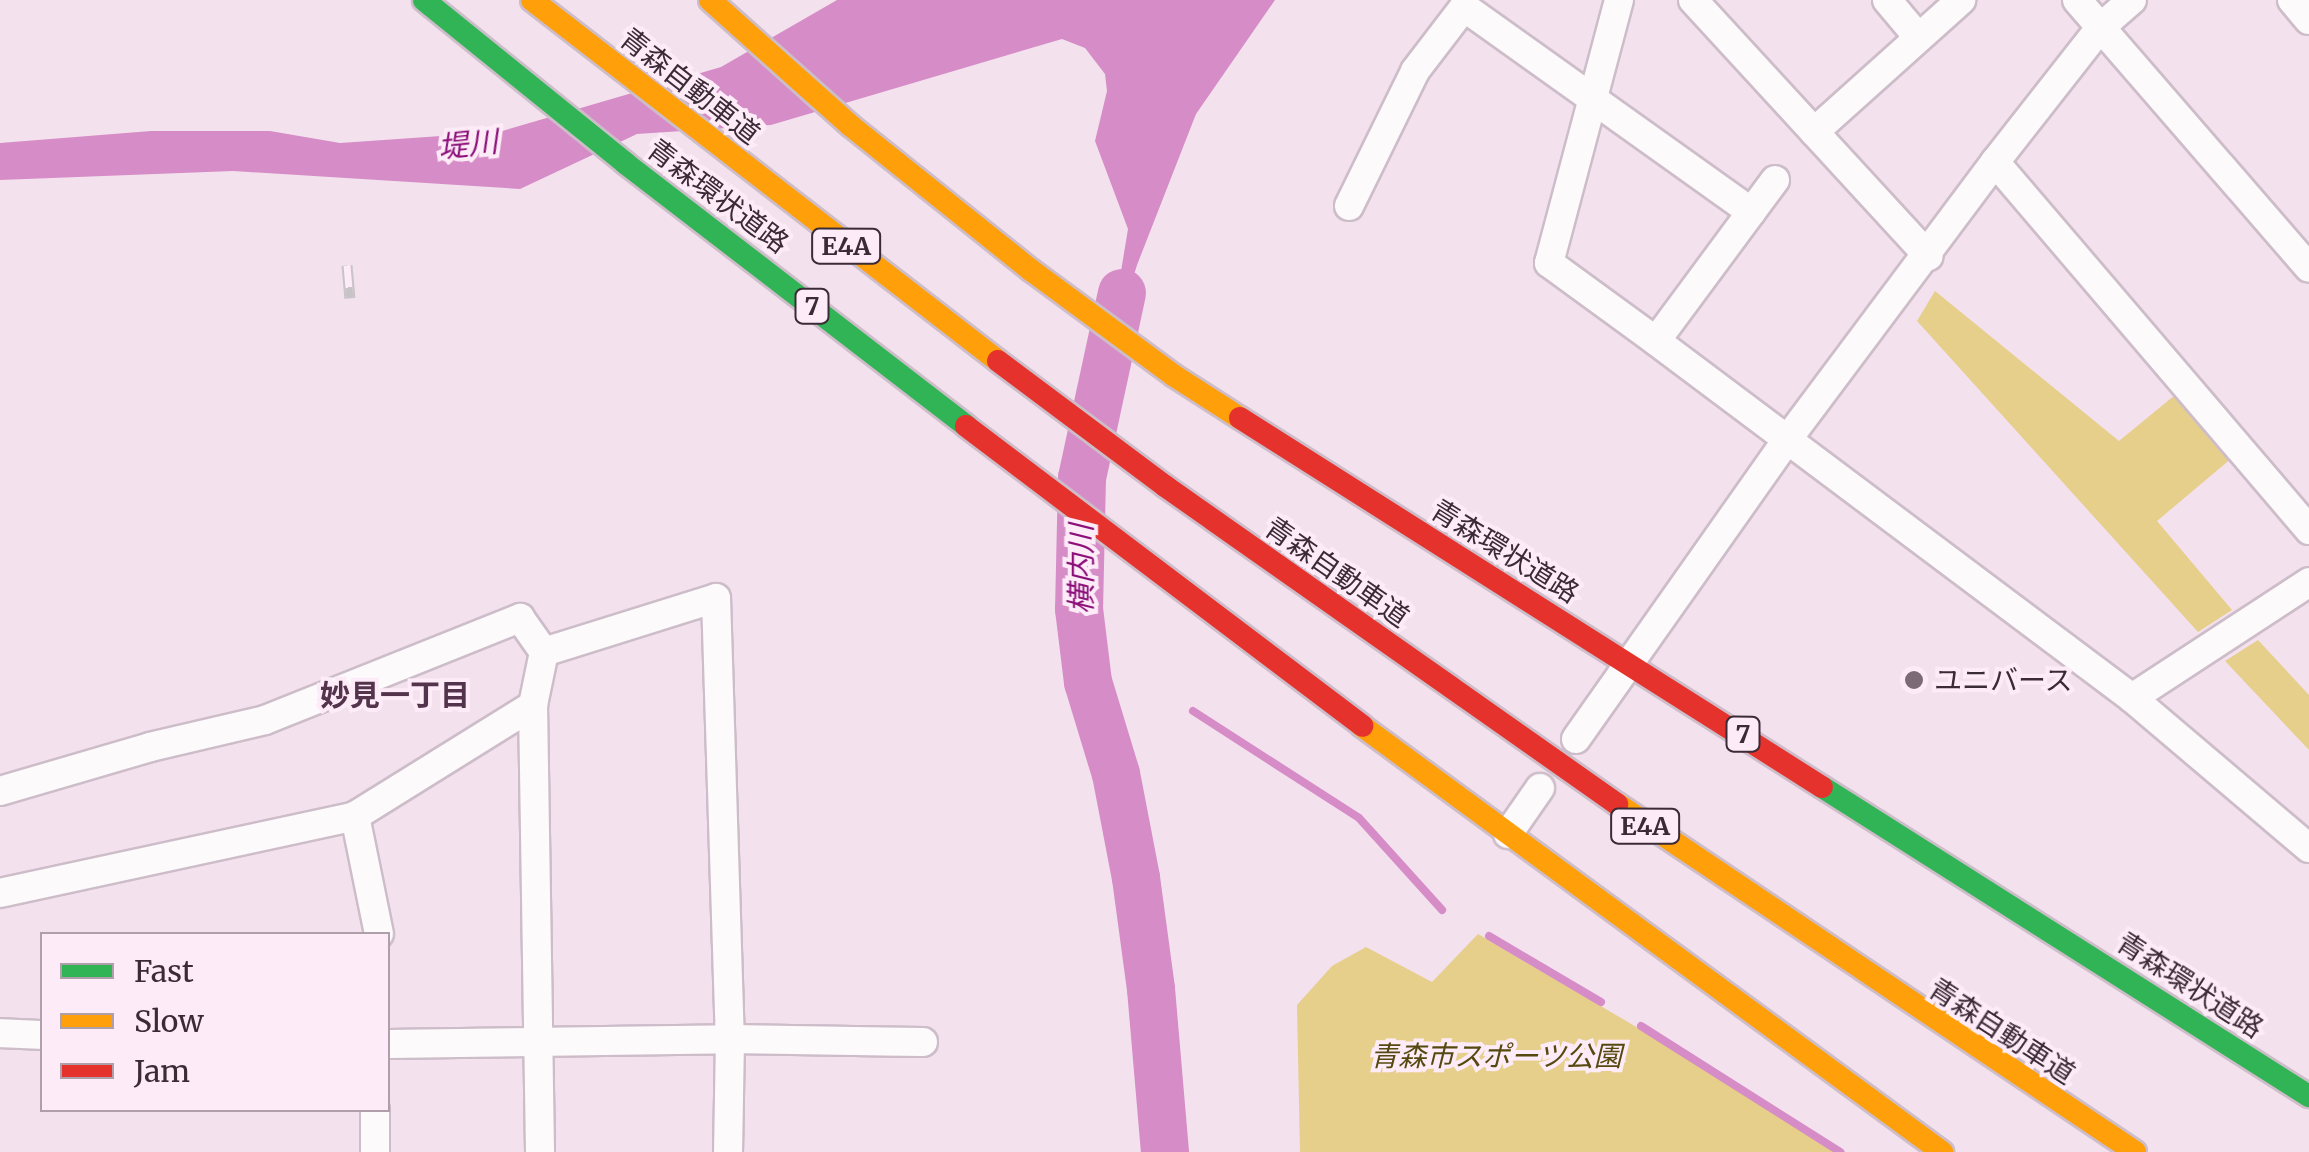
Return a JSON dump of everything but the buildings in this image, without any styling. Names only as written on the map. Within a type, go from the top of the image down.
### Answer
[{"type":"highway","name":"青森環状道路","points":[[424,0],[625,163],[1163,579],[1942,1152]]},
{"type":"highway","name":"青森自動車道","points":[[532,0],[852,251],[1165,486],[1736,888],[2135,1152]]},
{"type":"highway","name":"青森環状道路","points":[[710,0],[851,126],[1032,270],[1173,375],[2309,1096]]},
{"type":"street","points":[[1619,0],[1548,264],[2132,698],[2309,848]]},
{"type":"street","points":[[1692,0],[1928,256]]},
{"type":"street","points":[[1887,0],[1918,37]]},
{"type":"street","points":[[1814,132],[1961,0]]},
{"type":"street","points":[[2077,0],[2309,268]]},
{"type":"street","points":[[1576,739],[1787,440],[1995,162],[2101,27],[2132,0]]},
{"type":"street","points":[[2292,0],[2309,20]]},
{"type":"street","points":[[1349,206],[1415,71],[1466,3],[1750,212]]},
{"type":"street","points":[[1995,162],[2309,530]]},
{"type":"street","points":[[1656,342],[1775,180]]},
{"type":"street","points":[[2132,698],[2309,582]]},
{"type":"street","points":[[544,652],[716,598],[730,1039],[728,1152]]},
{"type":"street","points":[[0,791],[150,746],[264,720],[520,618],[544,652],[533,705],[540,1152]]},
{"type":"street","points":[[0,892],[355,816],[533,705]]},
{"type":"street","points":[[1508,834],[1540,788]]},
{"type":"street","points":[[355,816],[379,932]]},
{"type":"street","points":[[0,1033],[40,1034]]},
{"type":"street","points":[[390,1044],[730,1039],[923,1042]]},
{"type":"street","points":[[374,1152],[375,1112]]},
{"type":"green space","points":[[1935,291],[2119,441],[2175,395],[2233,457],[2157,521],[2232,610],[2198,632],[1917,321]]},
{"type":"green space","points":[[2258,640],[2309,695],[2309,750],[2225,661]]},
{"type":"green space","name":"青森市スポーツ公園","points":[[1478,934],[1842,1152],[1300,1152],[1297,1005],[1332,966],[1366,947],[1432,982]]},
{"type":"water","name":"堤川","points":[[837,0],[1275,0],[1196,114],[1137,265],[1104,374],[1128,229],[1095,141],[1107,91],[1105,74],[1085,48],[1062,39],[771,125],[637,134],[520,189],[233,171],[0,180],[0,143],[151,131],[270,131],[340,143],[499,132],[721,67]]},
{"type":"waterway","name":"横内川","points":[[1122,293],[1082,478],[1079,609],[1088,682],[1116,774],[1136,878],[1151,989],[1165,1152]]},
{"type":"waterway","points":[[1082,628],[1100,643]]},
{"type":"waterway","points":[[1193,711],[1359,818],[1442,910]]},
{"type":"waterway","points":[[1489,936],[1601,1002]]},
{"type":"waterway","points":[[1641,1026],[1840,1152]]},
{"type":"railway","points":[[347,265],[350,298]]},
{"type":"traffic: fast","points":[[424,0],[625,163],[966,426]]},
{"type":"traffic: fast","points":[[1822,787],[2309,1096]]},
{"type":"traffic: slow","points":[[532,0],[998,361]]},
{"type":"traffic: slow","points":[[710,0],[851,126],[1032,271],[1173,375],[1240,418]]},
{"type":"traffic: slow","points":[[1362,726],[1942,1152]]},
{"type":"traffic: slow","points":[[1617,804],[2135,1152]]},
{"type":"traffic: jam","points":[[998,361],[1165,486],[1617,804]]},
{"type":"traffic: jam","points":[[1240,418],[1822,787]]},
{"type":"traffic: jam","points":[[966,426],[1362,726]]},
{"type":"place","name":"ユニバース","points":[[1914,680]]},
{"type":"district","name":"妙見一丁目","points":[[395,695]]}]
